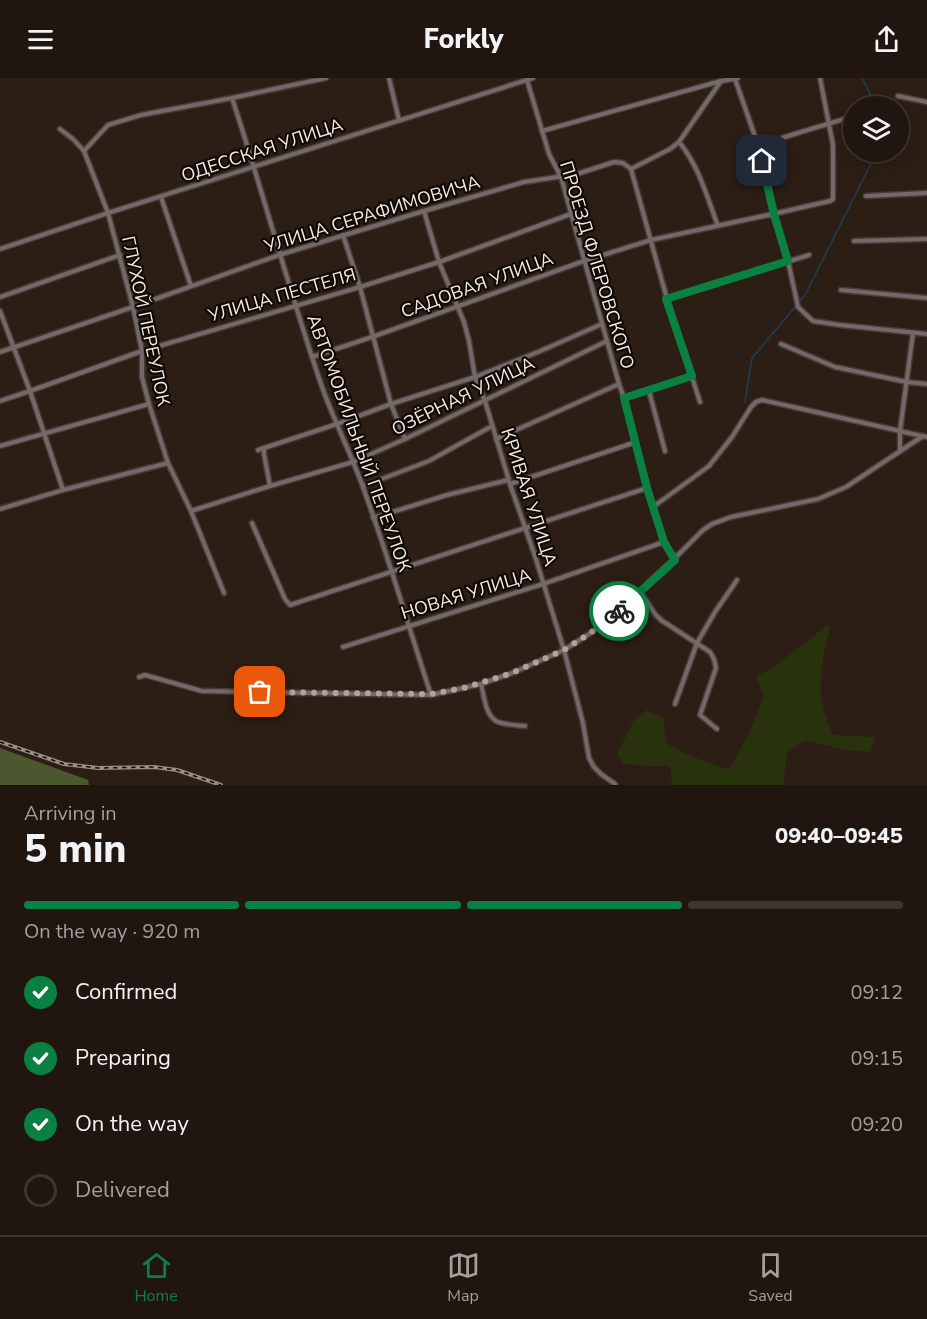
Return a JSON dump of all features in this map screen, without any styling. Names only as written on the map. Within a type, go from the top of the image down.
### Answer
[{"type":"street","points":[[84,151],[108,125],[141,115],[326,78]]},
{"type":"street","points":[[389,78],[399,120]]},
{"type":"street","name":"ОДЕССКАЯ УЛИЦА","points":[[0,249],[533,78]]},
{"type":"street","points":[[820,78],[830,123]]},
{"type":"street","points":[[542,131],[721,81],[737,79],[758,145],[788,261],[797,306],[813,321],[927,334]]},
{"type":"street","name":"ПРОЕЗД ФЛЕРОВСКОГО","points":[[527,80],[549,154],[561,177],[624,398],[647,488],[664,542],[675,560]]},
{"type":"street","points":[[700,402],[666,299],[631,169],[670,149],[678,142],[721,81]]},
{"type":"street","name":"АВТОМОБИЛЬНЫЙ ПЕРЕУЛОК","points":[[232,98],[312,357],[363,486],[431,694]]},
{"type":"street","points":[[909,98],[927,102]]},
{"type":"street","points":[[758,145],[843,119]]},
{"type":"street","name":"САДОВАЯ УЛИЦА","points":[[312,357],[584,261],[651,240],[830,201],[833,199],[833,145],[830,123]]},
{"type":"street","name":"ГЛУХОЙ ПЕРЕУЛОК","points":[[60,129],[84,151],[108,213],[133,307],[141,351],[142,377],[149,404],[168,463],[191,511],[224,593]]},
{"type":"street","points":[[678,142],[692,160],[718,226]]},
{"type":"street","name":"УЛИЦА СЕРАФИМОВИЧА","points":[[0,352],[279,255],[424,211],[524,182],[577,174],[614,162],[623,163],[631,169]]},
{"type":"street","points":[[866,196],[927,193]]},
{"type":"street","points":[[161,197],[191,286]]},
{"type":"street","name":"КРИВАЯ УЛИЦА","points":[[424,211],[439,262],[464,322],[475,376],[564,650],[583,723],[589,758],[594,767],[615,784]]},
{"type":"street","name":"УЛИЦА ПЕСТЕЛЯ","points":[[0,401],[141,351],[439,262],[571,214]]},
{"type":"street","points":[[343,235],[360,287],[391,404],[405,440]]},
{"type":"street","points":[[854,241],[927,239]]},
{"type":"street","points":[[0,297],[120,255]]},
{"type":"street","points":[[666,299],[809,255]]},
{"type":"street","points":[[841,290],[927,298]]},
{"type":"street","points":[[0,311],[63,490]]},
{"type":"street","points":[[258,450],[475,376],[602,324]]},
{"type":"street","points":[[900,451],[900,431],[913,333]]},
{"type":"street","name":"ОЗЁРНАЯ УЛИЦА","points":[[191,511],[353,462],[405,440],[607,341]]},
{"type":"street","points":[[781,344],[835,367],[927,384]]},
{"type":"street","points":[[624,398],[692,376]]},
{"type":"street","points":[[496,440],[619,384]]},
{"type":"street","points":[[649,391],[665,451]]},
{"type":"street","points":[[653,507],[709,466],[732,437],[751,407],[762,400],[925,436]]},
{"type":"street","points":[[0,446],[149,404]]},
{"type":"street","points":[[363,486],[429,461],[492,426]]},
{"type":"street","points":[[139,677],[145,675],[202,691],[431,694],[481,684],[564,650],[614,615],[712,524],[731,517],[818,499],[846,487],[925,436]]},
{"type":"street","points":[[373,518],[447,495],[509,482],[636,442]]},
{"type":"street","points":[[264,448],[270,486]]},
{"type":"street","points":[[0,509],[168,463]]},
{"type":"street","points":[[252,523],[285,599],[290,605],[647,488]]},
{"type":"street","name":"НОВАЯ УЛИЦА","points":[[343,647],[543,584],[664,542]]},
{"type":"street","points":[[675,704],[697,643],[715,612],[738,580]]},
{"type":"street","points":[[640,591],[655,614],[710,652],[716,668],[700,715],[717,729]]},
{"type":"street","points":[[481,684],[489,712],[497,722],[525,726]]},
{"type":"green space","points":[[828,625],[830,628],[821,676],[825,715],[833,735],[875,737],[870,752],[845,750],[805,740],[787,753],[783,785],[672,785],[670,766],[623,763],[617,754],[635,718],[647,710],[663,718],[666,743],[693,757],[729,770],[749,733],[764,696],[756,677],[776,665]]},
{"type":"green space","points":[[0,748],[88,780],[89,785],[0,785]]},
{"type":"waterway","points":[[862,78],[871,96]]},
{"type":"waterway","points":[[799,302],[805,295],[872,162]]},
{"type":"waterway","points":[[745,402],[752,358],[796,306]]},
{"type":"railway","points":[[0,742],[64,764],[98,768],[154,767],[177,770],[221,785]]},
{"type":"way so far","points":[[260,692],[431,694],[464,688],[512,673],[564,650],[619,611]]},
{"type":"route","points":[[619,611],[675,560],[664,542],[647,488],[624,398],[692,376],[666,299],[788,261],[762,161]]}]
